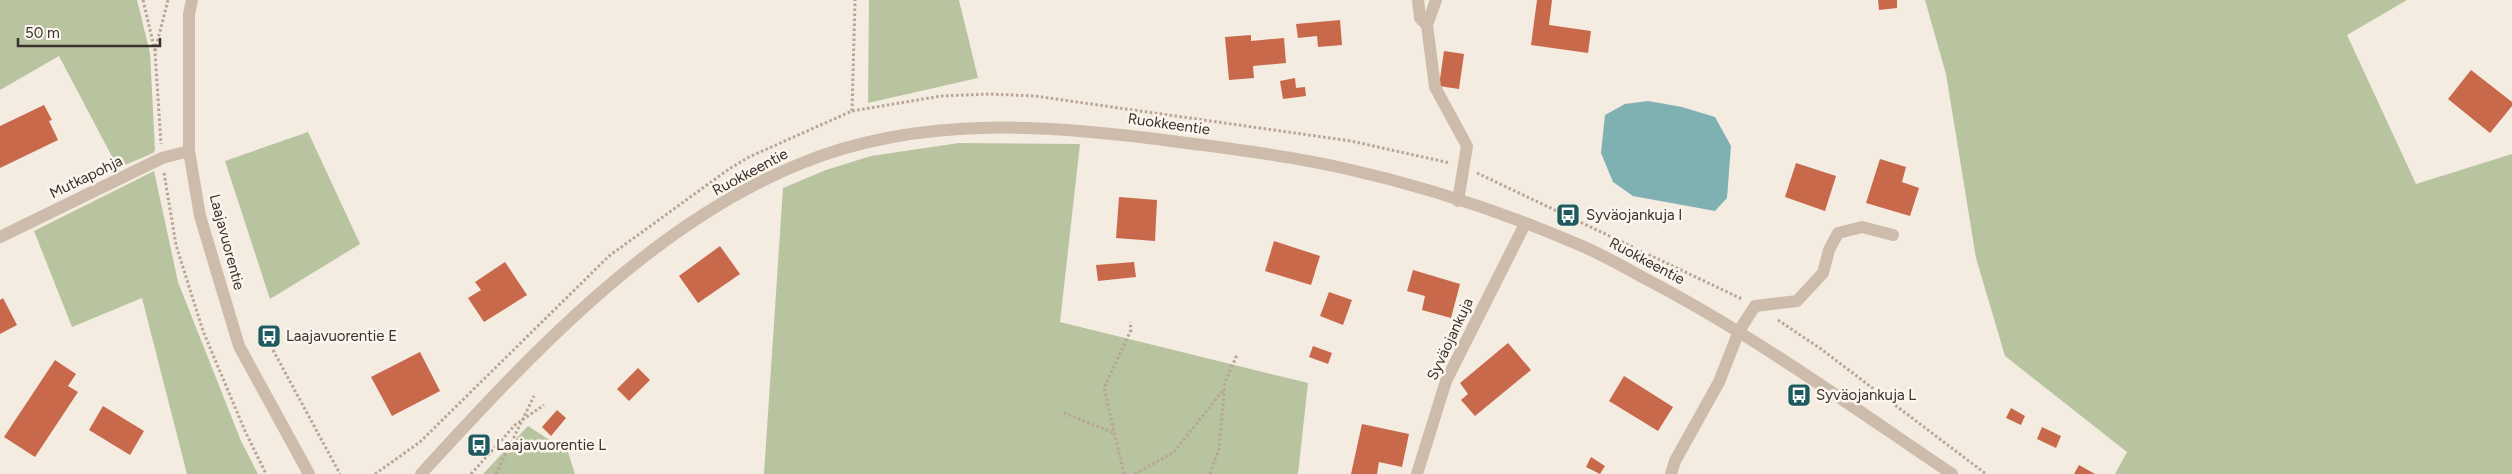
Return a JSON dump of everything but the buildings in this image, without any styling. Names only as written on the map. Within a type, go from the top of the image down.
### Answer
[{"type":"street","name":"Laajavuorentie","points":[[192,0],[189,14],[189,150],[200,216],[239,346],[309,474]]},
{"type":"street","points":[[1418,0],[1420,18],[1427,24]]},
{"type":"street","points":[[1436,0],[1427,24],[1435,87],[1466,146],[1458,200]]},
{"type":"street","name":"Ruokkeentie","points":[[421,474],[522,366],[647,254],[692,222],[752,186],[803,162],[858,145],[922,133],[984,127],[1046,127],[1113,133],[1284,157],[1344,168],[1458,200],[1525,224],[1585,247],[1739,331],[1952,474]]},
{"type":"street","name":"Mutkapohja","points":[[0,237],[162,158],[189,150]]},
{"type":"street","name":"Syväojankuja","points":[[1417,474],[1446,381],[1525,224]]},
{"type":"street","points":[[1671,474],[1675,461],[1719,382],[1739,331],[1756,306],[1797,301],[1823,273],[1829,250],[1838,233],[1862,227],[1893,235]]},
{"type":"path","points":[[143,0],[155,51],[162,158],[176,245],[203,331],[245,431],[266,474]]},
{"type":"path","points":[[155,51],[168,0]]},
{"type":"path","points":[[852,111],[855,0]]},
{"type":"path","points":[[375,474],[420,442],[609,256],[729,168],[749,157],[852,111],[941,96],[989,94],[1035,96],[1351,141],[1464,167],[1756,306],[1821,349],[1986,474]]},
{"type":"path","points":[[1124,474],[1104,388],[1131,330],[1130,322]]},
{"type":"path","points":[[273,350],[340,474]]},
{"type":"path","points":[[1210,474],[1219,449],[1224,389],[1237,355]]},
{"type":"path","points":[[1135,474],[1174,452],[1224,389]]},
{"type":"path","points":[[496,474],[534,396]]},
{"type":"path","points":[[471,474],[515,425],[544,404]]},
{"type":"path","points":[[1064,413],[1115,434]]},
{"type":"green space","points":[[0,0],[137,0],[150,53],[155,150],[153,153],[118,168],[59,56],[0,90]]},
{"type":"green space","points":[[869,0],[959,0],[978,78],[868,103]]},
{"type":"green space","points":[[1925,0],[2407,0],[2347,35],[2416,184],[2512,154],[2512,474],[2115,474],[2127,452],[2005,356],[1976,258],[1946,74]]},
{"type":"green space","points":[[308,132],[360,244],[270,299],[225,161]]},
{"type":"green space","points":[[959,143],[1080,144],[1060,322],[1308,383],[1298,474],[764,474],[783,188],[826,170],[871,156]]},
{"type":"green space","points":[[154,171],[178,282],[241,441],[258,474],[187,474],[142,298],[72,327],[34,231]]},
{"type":"green space","points":[[528,426],[568,452],[575,474],[483,474]]},
{"type":"water","points":[[1648,101],[1682,107],[1715,117],[1731,146],[1727,198],[1715,211],[1633,196],[1613,182],[1601,153],[1605,115],[1625,104]]},
{"type":"place","name":"Syväojankuja I","points":[[1568,215]]},
{"type":"place","name":"Laajavuorentie E","points":[[269,336]]},
{"type":"place","name":"Syväojankuja L","points":[[1799,395]]},
{"type":"place","name":"Laajavuorentie L","points":[[479,445]]}]
